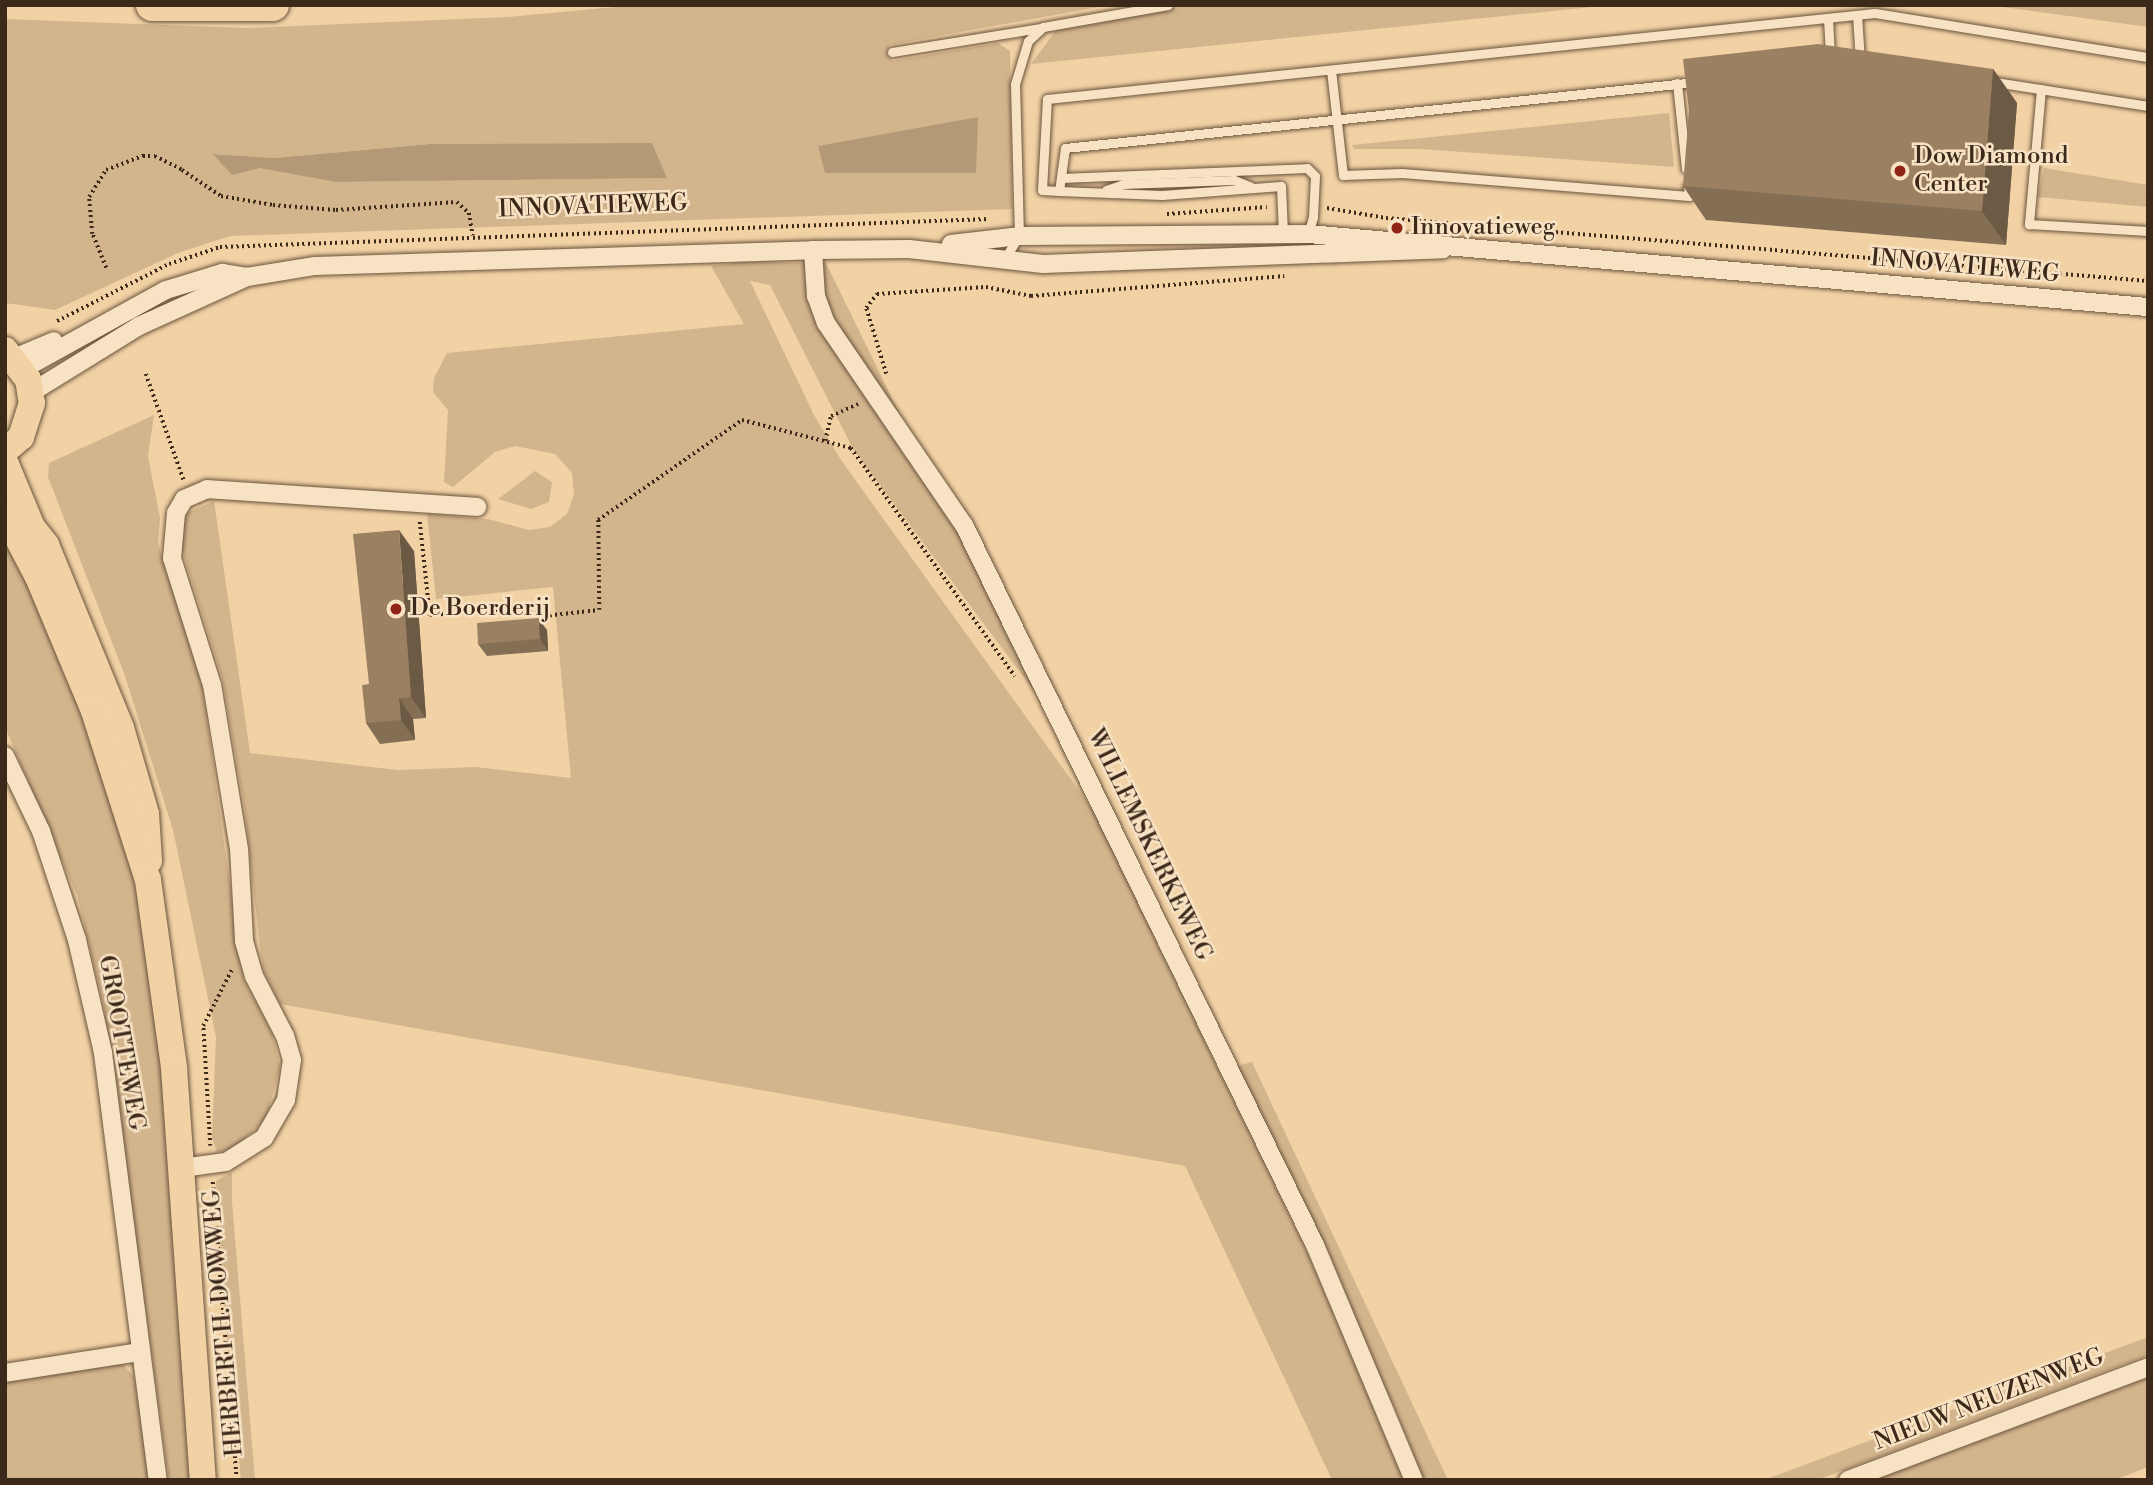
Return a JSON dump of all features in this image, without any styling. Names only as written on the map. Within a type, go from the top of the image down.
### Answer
[{"type":"highway","points":[[152,5],[273,5]]},
{"type":"main road","points":[[8,448],[18,402],[14,369]]},
{"type":"main road","name":"HERBERT H. DOWWEG","points":[[8,448],[44,522],[46,545],[121,728],[146,814],[148,880],[167,1001],[182,1168],[202,1480]]},
{"type":"main road","name":"HERBERT H. DOWWEG","points":[[5,514],[38,577],[94,711],[148,880]]},
{"type":"street","points":[[1281,255],[1283,233]]},
{"type":"street","name":"INNOVATIEWEG","points":[[909,249],[1019,236],[1308,234],[1443,249],[2148,307]]},
{"type":"street","points":[[1302,255],[1308,234]]},
{"type":"street","name":"INNOVATIEWEG","points":[[14,369],[139,326],[247,277],[315,266],[909,249],[1043,264],[1443,249]]},
{"type":"street","name":"WILLEMSKERKEWEG","points":[[813,250],[816,296],[826,323],[970,537],[1315,1245],[1414,1480]]},
{"type":"street","name":"INNOVATIEWEG","points":[[14,369],[190,280],[222,272],[247,277]]},
{"type":"street","points":[[184,499],[207,489],[477,507]]},
{"type":"street","name":"HERBERT H. DOWWEG","points":[[182,1168],[212,1166],[243,1154],[264,1138],[291,1082],[285,1036],[254,976],[244,940],[239,849],[212,685],[172,558],[172,527],[184,499]]},
{"type":"street","name":"GROOTTEWEG","points":[[5,756],[53,867],[78,940],[100,1041],[158,1480]]},
{"type":"street","points":[[5,1373],[139,1352]]},
{"type":"street","name":"NIEUW NEUZENWEG","points":[[1848,1480],[2148,1367]]},
{"type":"lane","points":[[892,52],[1168,5]]},
{"type":"lane","points":[[1283,233],[1281,186],[1162,195],[1042,190],[1047,99],[1875,13],[2148,57]]},
{"type":"lane","points":[[1857,15],[1855,65],[1870,63]]},
{"type":"lane","points":[[1828,18],[1831,67]]},
{"type":"lane","points":[[1005,258],[1019,236],[1015,84],[1028,41],[1043,27]]},
{"type":"lane","points":[[1331,70],[1343,175],[1402,173],[1689,197],[1677,83]]},
{"type":"lane","points":[[1059,191],[1065,148],[1703,81]]},
{"type":"lane","points":[[1989,81],[2148,106]]},
{"type":"lane","points":[[2041,89],[2029,224],[2148,231]]},
{"type":"lane","points":[[1061,178],[1307,168],[1315,176],[1313,217],[1308,234]]},
{"type":"lane","points":[[1234,180],[1250,169]]},
{"type":"lane","points":[[1104,175],[1123,184]]},
{"type":"lane","points":[[1102,192],[1123,184],[1234,180],[1252,188]]},
{"type":"path","name":"INNOVATIEWEG","points":[[106,268],[92,234],[89,197],[106,170],[142,156],[155,156],[221,196],[273,205],[347,210],[457,202],[470,213],[472,236],[811,224]]},
{"type":"path","points":[[825,441],[831,416],[876,396],[888,385],[866,308],[877,294],[986,287],[1031,296],[1293,275]]},
{"type":"path","points":[[146,374],[182,470],[184,499]]},
{"type":"path","points":[[419,503],[430,615],[519,608],[544,616],[599,610],[598,520],[743,420],[850,448],[1016,679]]},
{"type":"path","name":"HERBERT H. DOWWEG","points":[[237,1480],[203,1026],[244,940]]},
{"type":"shaded area","points":[[636,5],[1109,5],[889,45],[892,61],[998,43],[1010,51],[1012,209],[230,236],[178,253],[55,310],[5,303],[5,19],[247,28],[507,17]],"holes":[[[977,117],[975,173],[825,173]],[[430,144],[667,178],[336,182],[214,154],[274,158]]]},
{"type":"shaded area","points":[[1188,5],[1612,5],[1031,64],[1057,29]]},
{"type":"shaded area","points":[[1988,5],[2148,5],[2148,27]]},
{"type":"shaded area","points":[[1669,113],[1674,167],[1420,149],[1354,149],[1352,145]]},
{"type":"shaded area","points":[[978,117],[976,173],[825,173],[818,146]]},
{"type":"shaded area","points":[[652,143],[667,178],[336,182],[260,168],[232,175],[213,154],[274,158],[430,144]]},
{"type":"shaded area","points":[[2044,168],[2148,185],[2148,207],[2038,197]]},
{"type":"shaded area","points":[[742,262],[826,263],[1037,695],[853,449],[770,285],[750,281],[814,415],[841,460],[1093,810],[1355,1351],[1406,1480],[1332,1480],[1185,1166],[280,1004],[264,971],[245,811],[223,680],[179,540],[187,513],[214,501],[250,753],[398,770],[476,767],[571,778],[553,587],[436,599],[427,514],[488,519],[529,530],[550,527],[567,514],[574,494],[572,473],[555,454],[515,446],[495,452],[453,487],[444,482],[448,410],[433,392],[434,378],[447,353],[744,324],[711,266]]},
{"type":"shaded area","points":[[154,415],[148,456],[160,518],[158,543],[202,685],[243,978],[272,1033],[280,1067],[266,1119],[232,1150],[217,1152],[212,1138],[216,1037],[173,830],[125,676],[48,477],[49,463]]},
{"type":"shaded area","points":[[535,471],[552,482],[549,502],[531,509],[498,499]]},
{"type":"shaded area","points":[[5,529],[51,623],[126,843],[139,899],[160,1047],[191,1480],[169,1480],[103,1001],[77,895],[5,727]]},
{"type":"shaded area","points":[[1252,1062],[1448,1480],[1423,1480],[1399,1418],[1237,1066]]},
{"type":"shaded area","points":[[232,1172],[232,1201],[255,1480],[241,1480],[224,1303],[216,1181]]},
{"type":"shaded area","points":[[2148,1337],[2148,1355],[1817,1480],[1764,1480]]},
{"type":"shaded area","points":[[120,1362],[134,1376],[154,1480],[5,1480],[5,1378]]},
{"type":"shaded area","points":[[2148,1377],[2148,1467],[2115,1480],[1869,1480]]},
{"type":"building","points":[[1818,44],[1993,69],[1982,211],[1683,186],[1689,111],[1683,59]]},
{"type":"building","points":[[399,530],[411,697],[399,698],[401,720],[366,723],[362,685],[369,684],[353,534]]},
{"type":"building","points":[[538,618],[540,639],[478,644],[477,623]]},
{"type":"place","name":"Dow Diamond Center","points":[[1900,171]]},
{"type":"place","name":"Innovatieweg","points":[[1397,228]]},
{"type":"place","name":"De Boerderij","points":[[396,609]]}]
